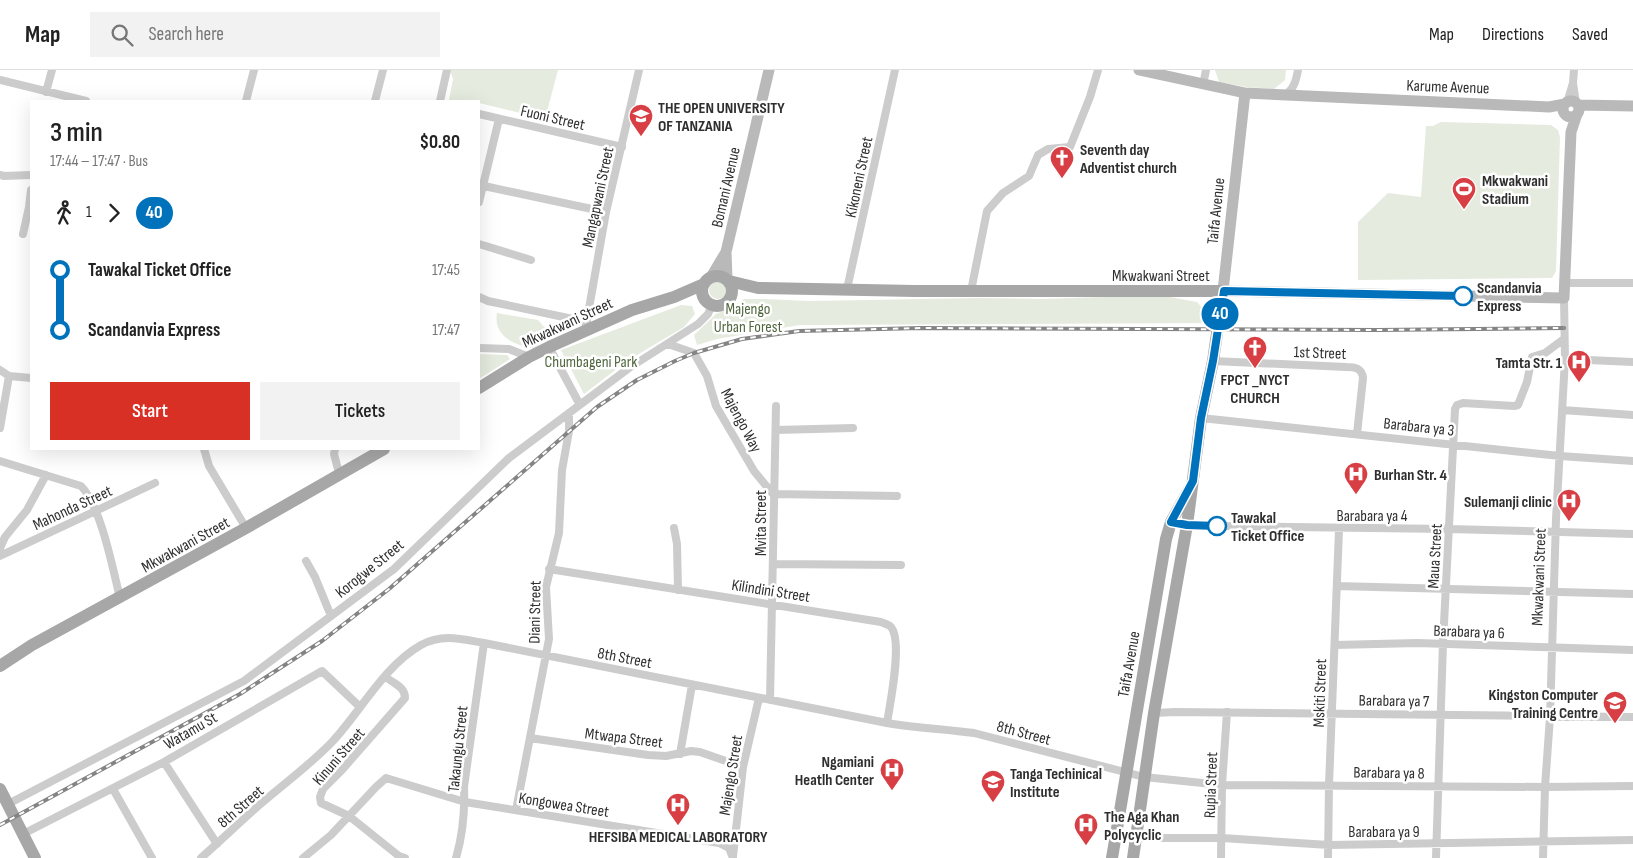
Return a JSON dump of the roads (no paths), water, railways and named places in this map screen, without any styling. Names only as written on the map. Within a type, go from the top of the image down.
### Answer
[{"type":"main road","name":"Bomani Avenue","points":[[726,252],[769,70]]},
{"type":"main road","name":"Karume Avenue","points":[[1139,70],[1245,93],[1284,96],[1571,109],[1597,105],[1633,106]]},
{"type":"main road","name":"Taifa Avenue","points":[[1133,858],[1154,713],[1187,525],[1201,418],[1213,361],[1224,291],[1245,93]]},
{"type":"main road","name":"Mkwakwani Street","points":[[758,288],[971,291],[1224,291],[1564,298],[1571,109]]},
{"type":"main road","points":[[726,252],[728,280],[732,287],[730,299]]},
{"type":"main road","points":[[709,302],[702,289],[726,252]]},
{"type":"main road","points":[[708,281],[716,276],[758,288]]},
{"type":"main road","name":"Mkwakwani Street","points":[[480,387],[529,356],[586,326],[674,297],[708,281]]},
{"type":"main road","points":[[674,297],[709,302],[719,306],[730,299],[758,288]]},
{"type":"main road","name":"Mkwakwani Street","points":[[0,666],[32,645],[246,528],[382,450]]},
{"type":"main road","name":"Taifa Avenue","points":[[1112,858],[1156,593],[1171,522],[1193,481]]},
{"type":"main road","points":[[1156,593],[1174,595]]},
{"type":"main road","points":[[0,789],[35,858]]},
{"type":"street","points":[[46,92],[52,70]]},
{"type":"street","points":[[246,100],[254,70]]},
{"type":"street","points":[[375,100],[383,70]]},
{"type":"street","points":[[440,100],[447,70]]},
{"type":"street","name":"Mangapwani Street","points":[[586,326],[606,212],[639,70]]},
{"type":"street","name":"Kikoneni Street","points":[[847,289],[894,70]]},
{"type":"street","points":[[971,291],[987,211],[1003,193],[1029,176],[1038,155],[1048,149],[1070,147],[1090,97],[1098,70]]},
{"type":"street","points":[[1203,85],[1206,70]]},
{"type":"street","points":[[1284,96],[1290,92],[1294,85],[1298,70]]},
{"type":"street","name":"Mkwakwani Street","points":[[1571,109],[1574,70]]},
{"type":"street","points":[[0,80],[82,100]]},
{"type":"street","name":"Fuoni Street","points":[[480,114],[622,147]]},
{"type":"street","points":[[480,199],[499,119]]},
{"type":"street","points":[[0,175],[30,175]]},
{"type":"street","points":[[484,186],[606,212]]},
{"type":"street","points":[[22,234],[30,198]]},
{"type":"street","points":[[480,244],[532,260]]},
{"type":"street","points":[[1564,283],[1633,283]]},
{"type":"street","points":[[480,297],[586,326]]},
{"type":"street","name":"Mkwakwani Street","points":[[1543,858],[1564,359],[1564,298]]},
{"type":"street","name":"Korogwe Street","points":[[8,804],[244,681],[394,569],[509,458],[629,368],[698,324],[708,314],[709,302]]},
{"type":"street","name":"Maua Street","points":[[1436,858],[1442,644],[1455,409],[1457,405],[1463,403],[1518,405],[1521,402],[1527,382],[1532,357],[1545,353],[1564,339]]},
{"type":"street","name":"Majengo Way","points":[[668,344],[694,353],[707,376],[716,406],[754,471],[773,494]]},
{"type":"street","points":[[549,347],[580,405]]},
{"type":"street","points":[[480,348],[509,349],[529,356]]},
{"type":"street","points":[[1564,359],[1633,362]]},
{"type":"street","name":"1st Street","points":[[1213,361],[1346,366],[1359,369],[1362,372],[1363,378],[1357,434]]},
{"type":"street","points":[[0,370],[9,376],[30,378]]},
{"type":"street","points":[[0,428],[9,376]]},
{"type":"street","name":"Mvita Street","points":[[770,700],[776,406]]},
{"type":"street","points":[[1562,410],[1633,415]]},
{"type":"street","name":"Diani Street","points":[[516,810],[549,639],[546,587],[558,533],[562,470],[570,431],[569,413]]},
{"type":"street","name":"Barabara ya 3","points":[[1201,418],[1560,456],[1633,461]]},
{"type":"street","points":[[776,430],[852,428]]},
{"type":"street","points":[[204,450],[209,466],[246,528]]},
{"type":"street","points":[[334,450],[339,473]]},
{"type":"street","points":[[0,461],[81,486],[86,491],[96,511],[112,562],[120,598]]},
{"type":"street","points":[[0,548],[5,537],[27,510],[46,475]]},
{"type":"street","name":"Mahonda Street","points":[[0,556],[155,483]]},
{"type":"street","points":[[773,494],[897,496]]},
{"type":"street","name":"Barabara ya 4","points":[[1171,522],[1187,525],[1339,529],[1449,529],[1633,534]]},
{"type":"street","points":[[674,528],[677,544],[678,590]]},
{"type":"street","name":"Mskiti Street","points":[[1328,858],[1339,529]]},
{"type":"street","points":[[306,561],[315,576],[330,616]]},
{"type":"street","points":[[773,564],[901,565]]},
{"type":"street","name":"Kilindini Street","points":[[549,569],[880,622],[891,628],[896,640],[896,658],[887,723]]},
{"type":"street","points":[[1337,586],[1633,594]]},
{"type":"street","name":"8th Street","points":[[201,858],[298,774],[332,741],[385,676],[421,645],[435,638],[444,637],[484,643],[914,728],[974,733],[1144,777]]},
{"type":"street","name":"Takaungu Street","points":[[456,858],[463,833],[464,787],[484,643]]},
{"type":"street","name":"Barabara ya 6","points":[[1335,645],[1442,644],[1633,650]]},
{"type":"street","name":"Watamu St","points":[[23,834],[164,762],[322,671],[360,707]]},
{"type":"street","name":"Kinuni Street","points":[[385,676],[404,689],[406,698],[323,789],[320,796],[321,803],[349,816],[399,856],[405,858]]},
{"type":"street","points":[[680,754],[692,684]]},
{"type":"street","name":"Majengo Street","points":[[733,858],[743,767],[759,698]]},
{"type":"street","name":"Barabara ya 7","points":[[1154,713],[1227,712],[1633,717]]},
{"type":"street","name":"Rupia Street","points":[[1221,858],[1222,785],[1227,712]]},
{"type":"street","name":"Mtwapa Street","points":[[530,738],[648,756],[666,756],[691,751],[700,752],[743,767]]},
{"type":"street","points":[[164,762],[217,844]]},
{"type":"street","name":"Barabara ya 8","points":[[1144,777],[1222,785],[1633,786]]},
{"type":"street","name":"Kongowea Street","points":[[349,816],[386,778],[465,802],[719,843],[728,848],[733,858]]},
{"type":"street","points":[[113,789],[152,858]]},
{"type":"street","points":[[303,858],[331,835],[349,816]]},
{"type":"street","name":"Barabara ya 9","points":[[1136,838],[1222,838],[1329,845],[1633,840]]},
{"type":"railway","points":[[0,825],[240,694],[322,641],[389,589],[597,407],[637,380],[694,353],[742,339],[799,331],[921,328],[1377,330],[1564,328]]},
{"type":"place","name":"THE OPEN UNIVERSITY OF TANZANIA","points":[[641,137]]},
{"type":"place","name":"Seventh day Adventist church","points":[[1062,179]]},
{"type":"place","name":"Mkwakwani Stadium","points":[[1464,210]]},
{"type":"place","name":"Scandanvia Express","points":[[1463,296]]},
{"type":"place","name":"FPCT _NYCT CHURCH","points":[[1255,369]]},
{"type":"place","name":"Tamta Str. 1","points":[[1579,383]]},
{"type":"place","name":"Burhan Str. 4","points":[[1356,495]]},
{"type":"place","name":"Sulemanji clinic","points":[[1569,522]]},
{"type":"place","name":"Tawakal Ticket Office","points":[[1217,526]]},
{"type":"place","name":"Kingston Computer Training Centre","points":[[1615,724]]},
{"type":"place","name":"Ngamiani Heatlh Center","points":[[892,791]]},
{"type":"place","name":"Tanga Techinical Institute","points":[[993,803]]},
{"type":"place","name":"HEFSIBA MEDICAL LABORATORY","points":[[678,826]]},
{"type":"place","name":"The Aga Khan Polycyclic","points":[[1086,846]]},
{"type":"park label","name":"Majengo Urban Forest","points":[[748,317]]},
{"type":"park label","name":"Chumbageni Park","points":[[591,361]]}]
